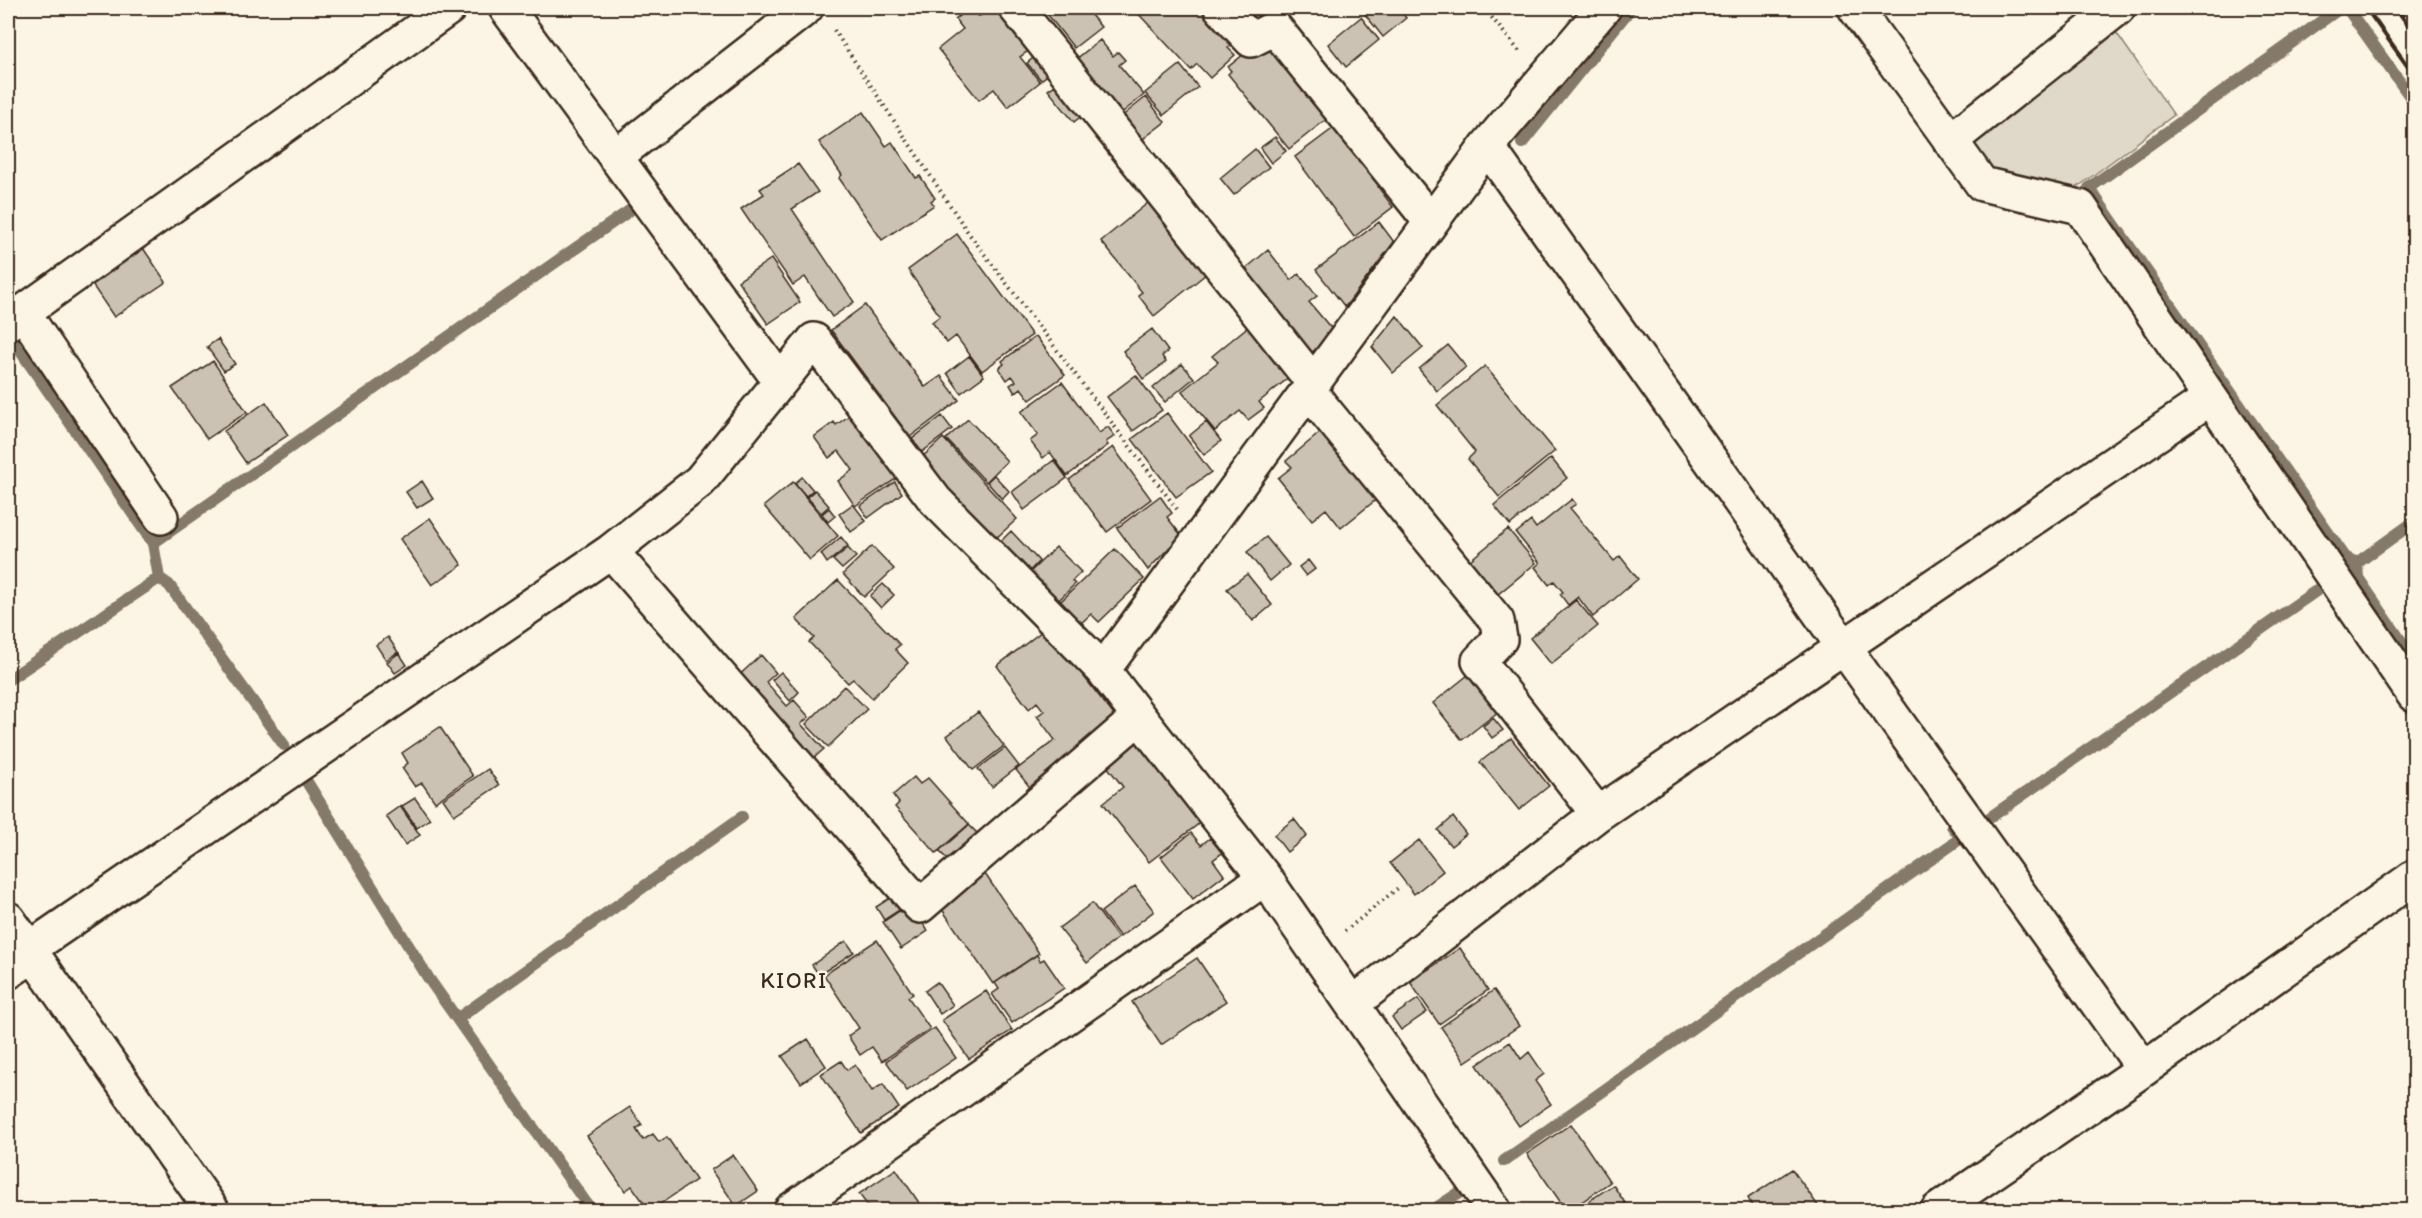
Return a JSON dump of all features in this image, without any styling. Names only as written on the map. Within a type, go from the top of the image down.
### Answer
[{"type":"street","points":[[162,517],[15,317],[449,8]]},
{"type":"street","points":[[506,8],[780,381]]},
{"type":"street","points":[[615,157],[806,8]]},
{"type":"street","points":[[1016,8],[1497,621],[1500,639],[1479,661],[1598,814]]},
{"type":"street","points":[[1221,8],[1251,40],[1275,28],[1431,222]]},
{"type":"street","points":[[1102,670],[1487,146],[1604,8]]},
{"type":"street","points":[[1855,8],[1982,184],[2080,207],[2415,695]]},
{"type":"street","points":[[1950,141],[2118,8]]},
{"type":"street","points":[[1487,146],[2144,1069]]},
{"type":"street","points":[[23,959],[611,551],[700,482],[814,340],[935,500],[1102,670],[1265,878],[1494,1210]]},
{"type":"street","points":[[1352,1004],[1598,814],[2210,398]]},
{"type":"street","points":[[611,551],[920,906],[1139,717]]},
{"type":"street","points":[[1938,1210],[2144,1069],[2415,877]]},
{"type":"street","points":[[791,1210],[1265,878]]},
{"type":"street","points":[[8,918],[23,959],[212,1210]]},
{"type":"path","points":[[1484,8],[1543,79]]},
{"type":"path","points":[[831,27],[967,231],[1199,539]]},
{"type":"path","points":[[1318,954],[1398,888]]},
{"type":"shaded area","points":[[2111,25],[2174,115],[2075,189],[1995,172],[1974,143]]},
{"type":"building","points":[[970,8],[979,16],[994,8],[1028,51],[1020,57],[1040,82],[1008,107],[994,89],[979,100],[938,49],[963,29],[955,19]]},
{"type":"building","points":[[1048,8],[1085,8],[1101,27],[1074,48],[1044,10]]},
{"type":"building","points":[[1133,8],[1211,8],[1239,38],[1228,48],[1235,55],[1210,78],[1197,64],[1191,70]]},
{"type":"building","points":[[1250,8],[1268,8],[1257,16]]},
{"type":"building","points":[[1360,8],[1412,8],[1403,14],[1406,18],[1383,37]]},
{"type":"building","points":[[1361,17],[1379,40],[1346,67],[1328,44]]},
{"type":"building","points":[[1269,34],[1338,110],[1289,149],[1228,74],[1231,71],[1228,67]]},
{"type":"building","points":[[1100,40],[1113,56],[1118,52],[1125,60],[1119,65],[1144,95],[1113,120],[1070,64]]},
{"type":"building","points":[[1038,54],[1051,72],[1041,80],[1027,63]]},
{"type":"building","points":[[1180,65],[1198,87],[1164,115],[1145,93]]},
{"type":"building","points":[[1064,79],[1089,110],[1074,122],[1048,90]]},
{"type":"building","points":[[1146,97],[1165,122],[1135,145],[1116,121]]},
{"type":"building","points":[[863,112],[886,146],[892,142],[916,178],[920,176],[935,198],[931,201],[934,205],[882,240],[839,178],[842,175],[819,142]]},
{"type":"building","points":[[1339,124],[1383,183],[1378,187],[1393,207],[1354,237],[1295,157]]},
{"type":"building","points":[[1275,137],[1286,151],[1271,163],[1260,148]]},
{"type":"building","points":[[1255,149],[1269,167],[1234,195],[1220,178]]},
{"type":"building","points":[[798,164],[818,192],[792,209],[854,302],[832,317],[805,277],[793,285],[741,209],[764,194],[760,189]]},
{"type":"building","points":[[1149,202],[1206,274],[1154,316],[1138,295],[1142,292],[1101,241]]},
{"type":"building","points":[[1379,222],[1394,242],[1345,307],[1316,270]]},
{"type":"building","points":[[957,234],[1032,335],[982,371],[956,336],[947,343],[932,322],[940,316],[908,270]]},
{"type":"building","points":[[143,248],[166,282],[114,317],[91,283]]},
{"type":"building","points":[[1268,250],[1291,280],[1299,274],[1317,296],[1309,302],[1335,333],[1311,353],[1244,270]]},
{"type":"building","points":[[771,259],[800,302],[768,324],[738,281]]},
{"type":"building","points":[[865,305],[925,387],[941,376],[959,400],[910,437],[831,330]]},
{"type":"building","points":[[1397,316],[1423,348],[1393,373],[1372,347]]},
{"type":"building","points":[[1256,320],[1297,371],[1259,402],[1264,408],[1248,420],[1240,411],[1215,431],[1182,391],[1218,362],[1212,356]]},
{"type":"building","points":[[1152,329],[1168,351],[1162,356],[1166,362],[1143,379],[1123,351]]},
{"type":"building","points":[[1036,336],[1065,375],[1030,400],[1021,388],[1015,393],[1010,385],[1016,381],[1012,376],[1007,380],[999,368],[1004,364],[1002,361]]},
{"type":"building","points":[[218,339],[235,364],[224,371],[207,347]]},
{"type":"building","points":[[1448,345],[1466,367],[1437,391],[1419,369]]},
{"type":"building","points":[[969,356],[984,376],[961,393],[947,373]]},
{"type":"building","points":[[213,361],[247,412],[207,439],[172,388]]},
{"type":"building","points":[[1182,364],[1194,378],[1165,402],[1153,388]]},
{"type":"building","points":[[1485,366],[1555,451],[1499,497],[1468,459],[1475,452],[1437,405]]},
{"type":"building","points":[[1136,375],[1162,410],[1133,431],[1107,397]]},
{"type":"building","points":[[1062,382],[1099,433],[1108,427],[1115,436],[1106,442],[1108,445],[1067,476],[1050,452],[1043,458],[1030,441],[1038,435],[1021,412]]},
{"type":"building","points":[[266,402],[288,435],[246,463],[224,431]]},
{"type":"building","points":[[857,410],[900,476],[855,506],[838,481],[853,470],[839,451],[829,458],[814,437],[834,422],[836,425]]},
{"type":"building","points":[[1167,413],[1211,472],[1176,497],[1132,439]]},
{"type":"building","points":[[942,416],[952,429],[922,452],[912,439]]},
{"type":"building","points":[[968,419],[1007,461],[986,482],[946,439]]},
{"type":"building","points":[[1206,422],[1221,441],[1204,455],[1189,436]]},
{"type":"building","points":[[1322,431],[1377,499],[1341,528],[1326,509],[1312,520],[1278,478],[1292,467],[1286,461]]},
{"type":"building","points":[[943,438],[1017,519],[993,541],[919,460]]},
{"type":"building","points":[[1113,447],[1151,499],[1107,532],[1069,480]]},
{"type":"building","points":[[1551,458],[1567,478],[1510,525],[1494,505]]},
{"type":"building","points":[[1054,460],[1067,478],[1024,510],[1012,492]]},
{"type":"building","points":[[994,475],[1009,491],[1002,499],[987,482]]},
{"type":"building","points":[[802,477],[813,490],[806,496],[795,483]]},
{"type":"building","points":[[422,481],[433,498],[417,508],[406,492]]},
{"type":"building","points":[[793,482],[838,536],[810,560],[764,506]]},
{"type":"building","points":[[895,482],[902,493],[868,518],[860,506]]},
{"type":"building","points":[[815,490],[829,506],[821,513],[807,497]]},
{"type":"building","points":[[1160,496],[1172,513],[1167,517],[1181,535],[1148,570],[1117,528]]},
{"type":"building","points":[[1572,499],[1576,504],[1570,508],[1614,561],[1620,556],[1638,579],[1593,617],[1578,597],[1568,605],[1560,594],[1563,592],[1554,581],[1549,585],[1535,567],[1540,563],[1516,533],[1531,521],[1536,528]]},
{"type":"building","points":[[853,504],[866,521],[851,532],[839,514]]},
{"type":"building","points":[[829,508],[835,516],[828,522],[822,514]]},
{"type":"building","points":[[430,518],[462,565],[432,585],[400,539]]},
{"type":"building","points":[[1508,529],[1536,563],[1492,599],[1464,565]]},
{"type":"building","points":[[1011,531],[1039,561],[1028,573],[999,543]]},
{"type":"building","points":[[841,537],[848,546],[827,563],[821,554]]},
{"type":"building","points":[[1266,537],[1289,565],[1270,581],[1247,552]]},
{"type":"building","points":[[872,546],[894,569],[864,597],[843,574]]},
{"type":"building","points":[[1056,547],[1081,572],[1072,581],[1075,584],[1056,603],[1028,574]]},
{"type":"building","points":[[848,548],[856,557],[842,569],[833,560]]},
{"type":"building","points":[[1115,549],[1144,579],[1099,622],[1091,614],[1079,625],[1058,604]]},
{"type":"building","points":[[1308,560],[1315,569],[1306,576],[1299,567]]},
{"type":"building","points":[[1247,574],[1272,605],[1253,621],[1227,589]]},
{"type":"building","points":[[838,580],[900,645],[895,649],[908,663],[872,698],[853,679],[848,683],[809,642],[814,638],[796,619]]},
{"type":"building","points":[[883,584],[894,595],[881,608],[870,596]]},
{"type":"building","points":[[1576,600],[1598,626],[1551,664],[1530,638]]},
{"type":"building","points":[[1046,628],[1117,719],[1032,790],[1016,770],[1055,740],[1037,716],[1044,711],[1037,702],[1029,709],[997,666]]},
{"type":"building","points":[[388,637],[398,652],[386,660],[376,645]]},
{"type":"building","points":[[399,653],[407,665],[395,673],[387,662]]},
{"type":"building","points":[[761,655],[776,673],[766,682],[787,706],[794,700],[809,717],[801,724],[824,749],[807,764],[734,680]]},
{"type":"building","points":[[781,672],[799,692],[790,701],[772,680]]},
{"type":"building","points":[[1468,675],[1498,712],[1462,740],[1433,703]]},
{"type":"building","points":[[844,686],[867,709],[828,747],[806,724]]},
{"type":"building","points":[[978,712],[1004,746],[973,770],[947,736]]},
{"type":"building","points":[[1493,718],[1503,730],[1492,738],[1483,726]]},
{"type":"building","points":[[440,727],[473,776],[435,802],[422,783],[415,787],[402,768],[408,763],[402,753]]},
{"type":"building","points":[[1511,738],[1549,786],[1519,810],[1480,762]]},
{"type":"building","points":[[1139,740],[1201,822],[1149,862],[1103,803],[1123,787],[1106,765]]},
{"type":"building","points":[[1005,748],[1019,766],[992,787],[978,769]]},
{"type":"building","points":[[488,769],[499,785],[454,815],[443,799]]},
{"type":"building","points":[[914,777],[920,784],[928,778],[969,824],[936,853],[895,807],[899,803],[893,795]]},
{"type":"building","points":[[415,798],[430,819],[417,828],[402,806]]},
{"type":"building","points":[[400,806],[420,835],[405,845],[386,816]]},
{"type":"building","points":[[1453,817],[1466,834],[1451,846],[1438,830]]},
{"type":"building","points":[[1294,819],[1307,836],[1287,852],[1274,835]]},
{"type":"building","points":[[969,825],[978,834],[948,860],[939,851]]},
{"type":"building","points":[[1191,833],[1201,845],[1210,838],[1222,853],[1213,860],[1224,875],[1193,899],[1161,857]]},
{"type":"building","points":[[1419,840],[1443,871],[1414,894],[1390,863]]},
{"type":"building","points":[[985,874],[1039,953],[993,984],[939,905]]},
{"type":"building","points":[[1135,886],[1154,911],[1120,937],[1101,912]]},
{"type":"building","points":[[893,896],[901,909],[884,920],[876,907]]},
{"type":"building","points":[[1092,903],[1118,938],[1087,963],[1059,928]]},
{"type":"building","points":[[910,904],[928,931],[901,949],[883,922]]},
{"type":"building","points":[[877,940],[913,994],[908,997],[930,1029],[882,1061],[872,1047],[860,1055],[848,1036],[859,1028],[824,975]]},
{"type":"building","points":[[846,941],[854,952],[819,975],[812,965]]},
{"type":"building","points":[[1460,948],[1488,990],[1439,1024],[1410,982]]},
{"type":"building","points":[[1037,955],[1040,961],[1044,959],[1064,988],[1012,1023],[992,994],[999,989],[995,983]]},
{"type":"building","points":[[1197,958],[1226,1001],[1161,1045],[1132,1002]]},
{"type":"building","points":[[937,982],[953,1005],[940,1014],[925,991]]},
{"type":"building","points":[[1494,990],[1519,1026],[1465,1062],[1441,1027]]},
{"type":"building","points":[[986,991],[1012,1030],[969,1059],[942,1020]]},
{"type":"building","points":[[1418,999],[1427,1012],[1401,1030],[1392,1017]]},
{"type":"building","points":[[935,1028],[956,1058],[907,1091],[886,1061]]},
{"type":"building","points":[[808,1039],[826,1066],[801,1083],[782,1056]]},
{"type":"building","points":[[1510,1042],[1521,1059],[1529,1052],[1544,1074],[1535,1081],[1551,1104],[1519,1126],[1477,1065]]},
{"type":"building","points":[[841,1061],[847,1070],[855,1065],[872,1091],[883,1084],[899,1108],[861,1133],[821,1074]]},
{"type":"building","points":[[630,1107],[642,1125],[636,1129],[643,1140],[653,1134],[659,1142],[667,1137],[696,1180],[651,1210],[632,1186],[625,1191],[587,1136]]},
{"type":"building","points":[[1571,1124],[1610,1182],[1570,1210],[1566,1210],[1527,1154]]},
{"type":"building","points":[[733,1155],[758,1191],[736,1206],[711,1170]]},
{"type":"building","points":[[896,1169],[924,1210],[871,1210],[859,1194]]},
{"type":"building","points":[[1792,1169],[1821,1210],[1754,1210],[1748,1198]]},
{"type":"building","points":[[1613,1185],[1629,1209],[1587,1210],[1583,1205]]},
{"type":"waterway","points":[[1522,143],[1631,8]]},
{"type":"waterway","points":[[2340,8],[2089,188],[2345,557],[2357,563],[2358,578],[2414,660]]},
{"type":"waterway","points":[[2347,8],[2414,102]]},
{"type":"waterway","points":[[153,543],[629,211]]},
{"type":"waterway","points":[[8,680],[159,578],[153,543],[13,340]]},
{"type":"waterway","points":[[2354,565],[2414,522]]},
{"type":"waterway","points":[[159,578],[169,585],[284,745]]},
{"type":"waterway","points":[[1985,821],[2326,584]]},
{"type":"waterway","points":[[307,782],[429,979],[591,1210]]},
{"type":"waterway","points":[[457,1019],[742,817]]},
{"type":"waterway","points":[[1504,1161],[1961,838],[1952,826]]},
{"type":"waterway","points":[[1433,1210],[1465,1189]]},
{"type":"railway","points":[[2366,8],[2414,75]]},
{"type":"railway","points":[[2396,8],[2414,33]]},
{"type":"district","name":"KIORI","points":[[794,980]]}]
